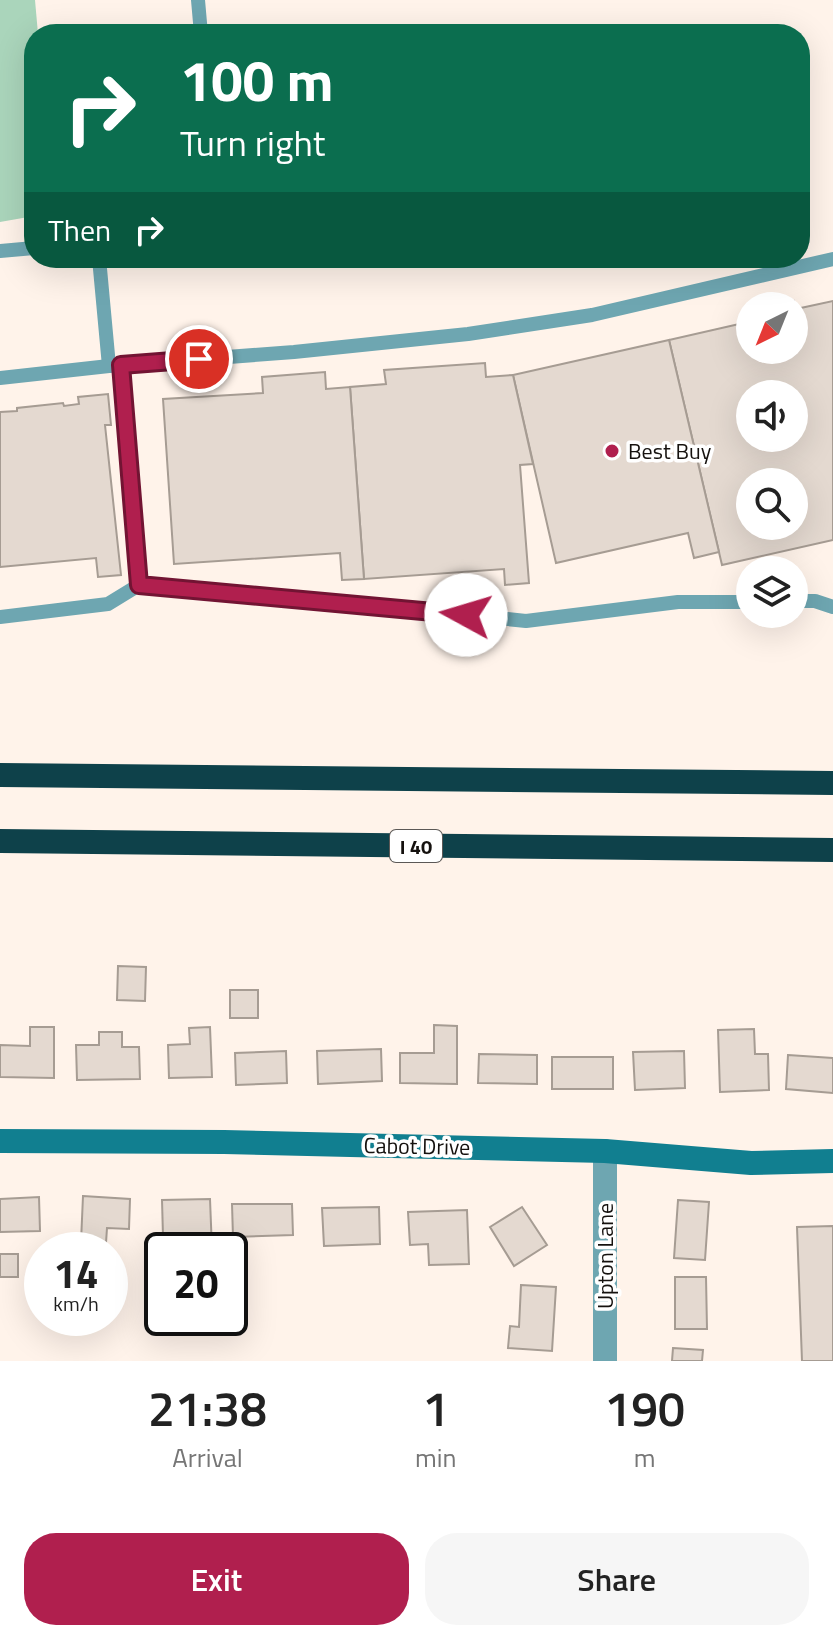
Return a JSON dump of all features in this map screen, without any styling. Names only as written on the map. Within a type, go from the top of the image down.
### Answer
[{"type":"highway","points":[[0,775],[833,783]]},
{"type":"highway","name":"I 40","points":[[0,841],[833,850]]},
{"type":"street","name":"Cabot Drive","points":[[0,1141],[224,1142],[605,1151],[751,1163],[833,1161]]},
{"type":"street","name":"Upton Lane","points":[[605,1151],[605,1361]]},
{"type":"lane","points":[[198,0],[200,24]]},
{"type":"lane","points":[[0,251],[24,249]]},
{"type":"lane","points":[[810,264],[833,259]]},
{"type":"lane","points":[[100,268],[115,366],[139,585]]},
{"type":"lane","points":[[0,378],[468,334],[592,315],[794,268]]},
{"type":"lane","points":[[0,617],[108,604],[139,585],[526,621],[678,602],[736,602]]},
{"type":"lane","points":[[808,601],[833,607]]},
{"type":"green space","points":[[0,0],[35,0],[37,24],[24,24],[24,218],[0,222]]},
{"type":"building","points":[[833,301],[833,540],[762,556],[736,556],[736,562],[722,565],[669,340],[736,325],[736,364],[808,364],[808,306]]},
{"type":"building","points":[[669,340],[719,552],[694,558],[688,533],[556,563],[513,375]]},
{"type":"building","points":[[485,363],[486,377],[513,375],[533,464],[520,465],[529,583],[505,585],[504,569],[364,579],[350,387],[386,384],[384,370]]},
{"type":"building","points":[[325,372],[326,389],[350,387],[364,579],[342,580],[340,553],[174,564],[163,399],[263,393],[262,377]]},
{"type":"building","points":[[108,394],[111,425],[105,425],[121,575],[98,577],[96,558],[0,567],[0,412],[63,403],[64,406],[79,404],[78,397]]},
{"type":"building","points":[[118,966],[146,967],[145,1001],[117,1000]]},
{"type":"building","points":[[230,990],[258,990],[258,1018],[230,1018]]},
{"type":"building","points":[[434,1025],[457,1026],[457,1084],[400,1083],[400,1053],[434,1053]]},
{"type":"building","points":[[30,1027],[54,1027],[54,1078],[0,1077],[0,1045],[30,1046]]},
{"type":"building","points":[[210,1027],[212,1077],[169,1078],[168,1045],[190,1044],[189,1028]]},
{"type":"building","points":[[754,1029],[755,1054],[768,1054],[769,1090],[720,1092],[718,1030]]},
{"type":"building","points":[[99,1032],[122,1032],[122,1047],[139,1047],[140,1079],[77,1080],[76,1045],[99,1045]]},
{"type":"building","points":[[381,1049],[382,1081],[318,1084],[317,1051]]},
{"type":"building","points":[[286,1051],[287,1083],[236,1085],[235,1053]]},
{"type":"building","points":[[684,1051],[685,1088],[635,1090],[633,1052]]},
{"type":"building","points":[[479,1054],[537,1055],[537,1084],[478,1083]]},
{"type":"building","points":[[788,1055],[833,1058],[833,1093],[786,1089]]},
{"type":"building","points":[[552,1057],[613,1057],[613,1089],[552,1089]]},
{"type":"building","points":[[83,1196],[130,1199],[129,1229],[81,1232]]},
{"type":"building","points":[[39,1197],[40,1231],[0,1232],[0,1199]]},
{"type":"building","points":[[210,1199],[211,1232],[163,1232],[162,1200]]},
{"type":"building","points":[[678,1200],[709,1202],[705,1260],[674,1258]]},
{"type":"building","points":[[232,1204],[292,1204],[293,1235],[248,1236],[248,1232],[233,1232]]},
{"type":"building","points":[[379,1207],[380,1244],[324,1246],[322,1208]]},
{"type":"building","points":[[522,1207],[547,1245],[514,1266],[490,1227]]},
{"type":"building","points":[[467,1210],[469,1264],[429,1265],[428,1244],[410,1245],[408,1212]]},
{"type":"building","points":[[833,1226],[833,1361],[802,1361],[797,1227]]},
{"type":"building","points":[[0,1254],[18,1254],[18,1277],[0,1277]]},
{"type":"building","points":[[675,1277],[706,1277],[707,1329],[675,1329]]},
{"type":"building","points":[[521,1285],[556,1287],[552,1351],[508,1348],[510,1326],[519,1327]]},
{"type":"building","points":[[673,1348],[703,1350],[702,1361],[672,1361]]},
{"type":"place","name":"Best Buy","points":[[612,451]]},
{"type":"route","points":[[199,359],[121,365],[139,585],[466,615]]}]
